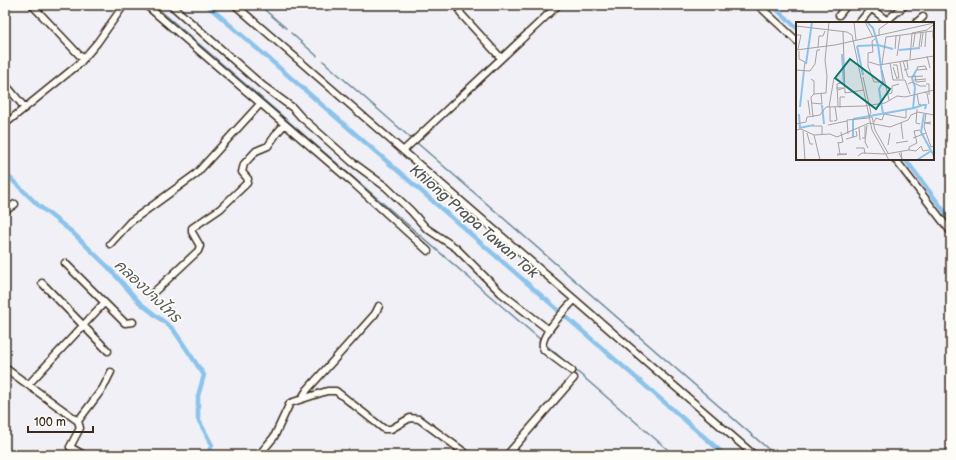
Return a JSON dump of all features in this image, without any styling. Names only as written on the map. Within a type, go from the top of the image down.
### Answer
[{"type":"street","points":[[32,5],[83,59]]},
{"type":"street","points":[[5,124],[83,59],[124,5]]},
{"type":"street","points":[[146,5],[352,182],[428,251]]},
{"type":"street","points":[[171,5],[263,86],[293,108],[300,117],[352,162],[386,188],[411,211],[426,228],[456,248],[501,293],[549,329]]},
{"type":"street","points":[[235,5],[403,151],[573,302],[754,455]]},
{"type":"street","points":[[462,5],[460,11],[461,14],[501,58]]},
{"type":"street","points":[[403,151],[558,5]]},
{"type":"street","points":[[758,5],[796,40]]},
{"type":"street","points":[[839,15],[847,5]]},
{"type":"street","points":[[860,22],[871,6],[886,22],[905,5]]},
{"type":"street","points":[[917,22],[923,17]]},
{"type":"street","points":[[5,84],[25,108]]},
{"type":"street","points":[[110,244],[130,222],[196,174],[260,104]]},
{"type":"street","points":[[153,293],[198,251],[200,246],[192,232],[192,228],[220,209],[247,183],[248,179],[242,172],[244,164],[258,149],[268,146],[276,133],[284,125]]},
{"type":"street","points":[[896,160],[951,232]]},
{"type":"street","points":[[5,211],[15,204]]},
{"type":"street","points":[[65,263],[125,323],[133,322]]},
{"type":"street","points":[[42,283],[108,351]]},
{"type":"street","points":[[572,371],[542,348],[543,339],[549,329],[573,302]]},
{"type":"street","points":[[28,385],[104,303]]},
{"type":"street","points":[[302,398],[307,390],[375,314],[379,306]]},
{"type":"street","points":[[5,368],[78,422],[80,428],[70,447],[84,455]]},
{"type":"street","points":[[78,422],[103,388],[111,372]]},
{"type":"street","points":[[507,455],[574,378]]},
{"type":"street","points":[[259,455],[274,437],[287,406],[293,401],[336,391],[341,393],[381,428],[391,429],[410,418],[419,419],[468,455]]},
{"type":"waterway","points":[[154,5],[542,341]]},
{"type":"waterway","name":"Khlong Prapa Tawan Tok","points":[[207,5],[725,455]]},
{"type":"waterway","points":[[259,5],[286,28]]},
{"type":"waterway","points":[[772,5],[796,27]]},
{"type":"waterway","points":[[291,33],[317,56]]},
{"type":"waterway","points":[[323,61],[413,140]]},
{"type":"waterway","points":[[416,142],[775,455]]},
{"type":"waterway","points":[[906,160],[951,220]]},
{"type":"waterway","name":"คลองบางไทร","points":[[5,173],[39,206],[72,232],[108,267],[140,303],[173,329],[204,375],[198,396],[198,419],[212,445],[207,455]]},
{"type":"waterway","points":[[545,344],[674,455]]}]
